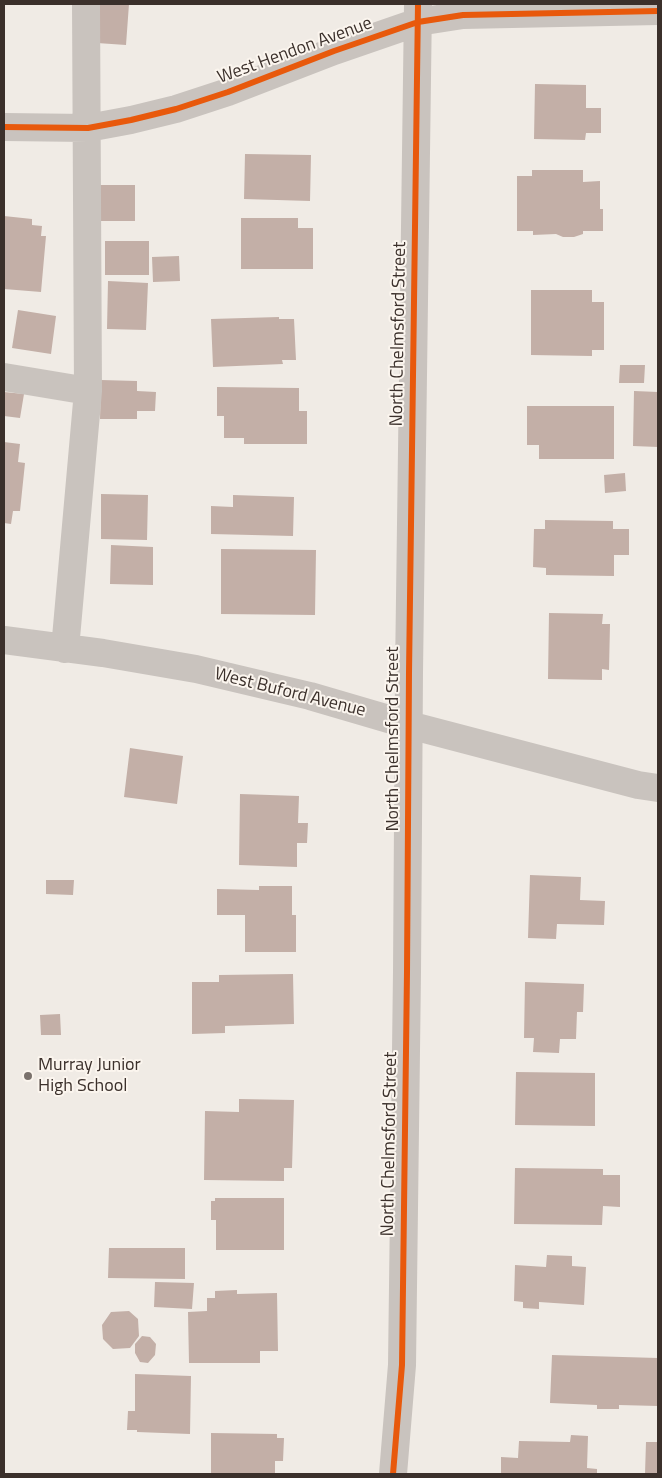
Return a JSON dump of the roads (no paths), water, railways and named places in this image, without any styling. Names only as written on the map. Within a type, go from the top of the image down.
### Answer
[{"type":"street","points":[[65,649],[88,391],[86,4]]},
{"type":"street","name":"West Hendon Avenue","points":[[4,127],[88,128],[176,109],[228,92],[334,51],[418,13],[463,15],[658,11]]},
{"type":"street","name":"North Chelmsford Street","points":[[393,1474],[402,1365],[418,13]]},
{"type":"street","points":[[4,377],[88,391]]},
{"type":"street","name":"West Buford Avenue","points":[[4,640],[103,653],[196,669],[310,696],[409,725],[638,785],[658,788]]},
{"type":"place","name":"Murray Junior High School","points":[[28,1076]]}]
